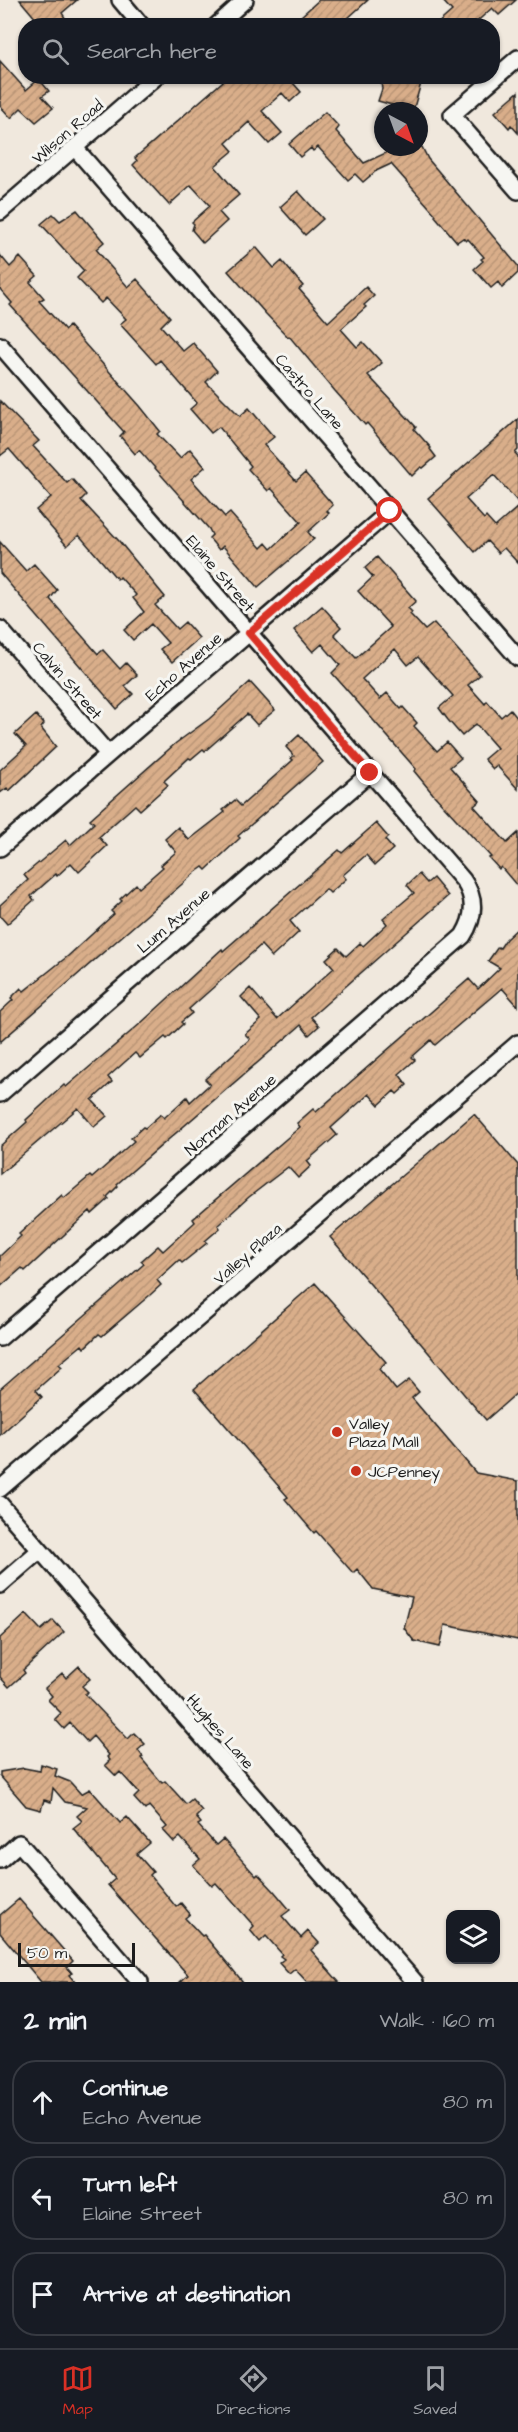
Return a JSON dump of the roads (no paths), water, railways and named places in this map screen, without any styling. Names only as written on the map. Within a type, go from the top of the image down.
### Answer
[{"type":"street","points":[[120,0],[135,18]]},
{"type":"street","points":[[225,18],[245,0]]},
{"type":"street","points":[[500,74],[518,58]]},
{"type":"street","name":"Wilson Road","points":[[0,212],[148,84]]},
{"type":"street","points":[[488,84],[452,115],[518,191]]},
{"type":"street","name":"Castro Lane","points":[[75,148],[518,658]]},
{"type":"street","name":"Elaine Street","points":[[0,345],[463,880],[472,899],[473,911]]},
{"type":"street","name":"Echo Avenue","points":[[0,848],[390,511]]},
{"type":"street","name":"Calvin Street","points":[[0,629],[108,754]]},
{"type":"street","name":"Lum Avenue","points":[[0,1094],[370,773]]},
{"type":"street","name":"Norman Avenue","points":[[0,1338],[463,936],[470,926],[473,911]]},
{"type":"street","name":"Valley Plaza","points":[[0,1489],[518,1043]]},
{"type":"street","name":"Hughes Lane","points":[[0,1504],[415,1982]]},
{"type":"street","points":[[0,1585],[40,1551]]},
{"type":"street","points":[[0,1860],[19,1843],[140,1982]]},
{"type":"place","name":"Valley Plaza Mall","points":[[337,1432]]},
{"type":"place","name":"JCPenney","points":[[356,1471]]}]
